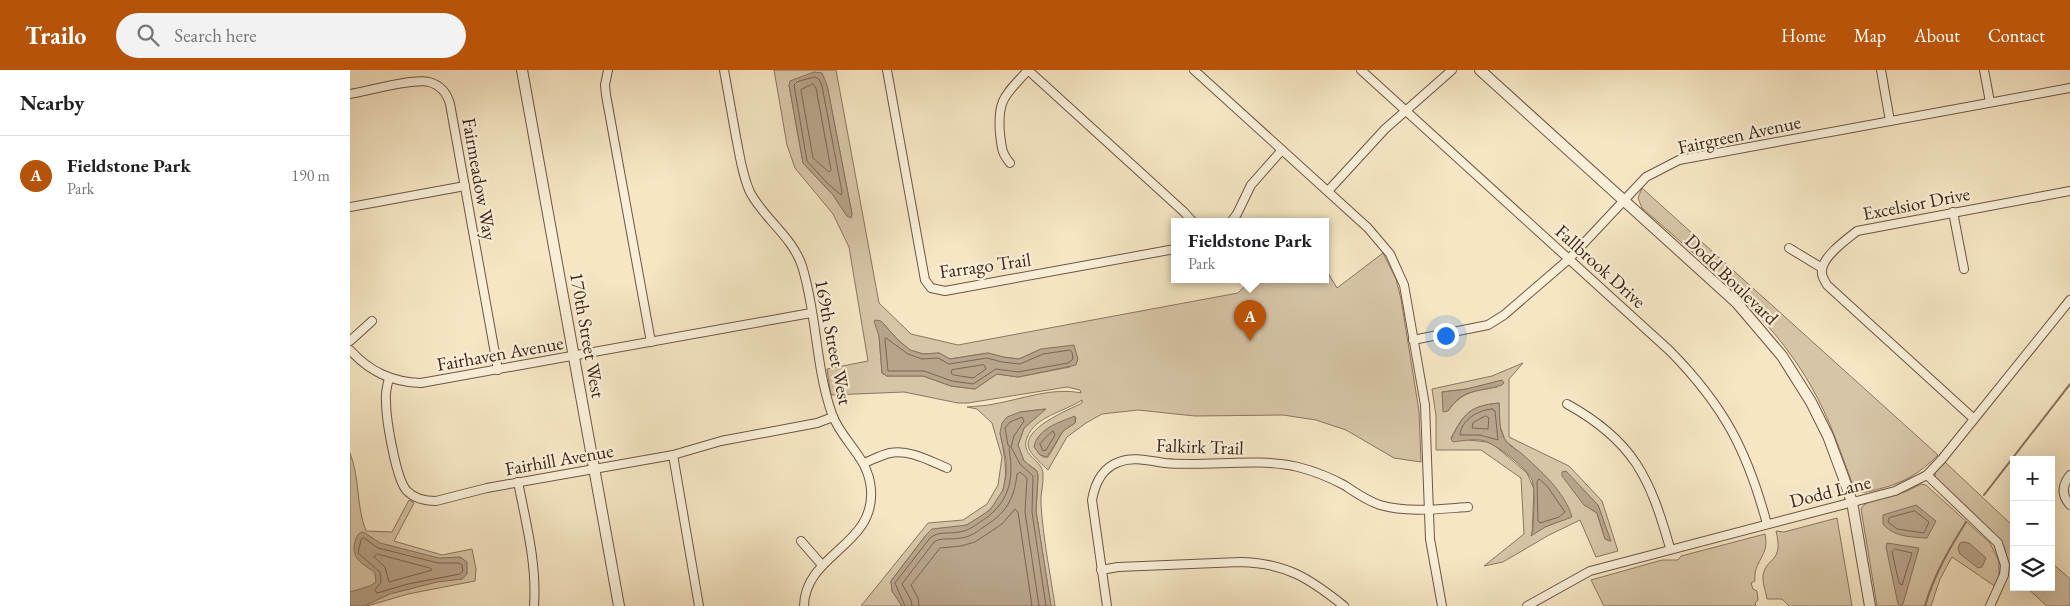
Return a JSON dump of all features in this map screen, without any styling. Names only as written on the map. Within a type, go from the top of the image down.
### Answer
[{"type":"street","name":"170th Street West","points":[[522,70],[619,606]]},
{"type":"street","points":[[608,70],[605,85],[606,94],[651,342]]},
{"type":"street","name":"169th Street West","points":[[724,70],[745,180],[756,203],[797,252],[805,278],[827,398],[833,417],[864,463],[871,489],[865,520],[857,533],[843,548],[812,576],[804,606]]},
{"type":"street","name":"Farrago Trail","points":[[887,70],[925,280],[931,288],[945,291],[1171,250]]},
{"type":"street","points":[[1010,163],[1002,154],[999,110],[1007,94],[1028,70],[1189,218]]},
{"type":"street","points":[[1194,70],[1376,236],[1396,265],[1404,285],[1425,414],[1431,552],[1442,606]]},
{"type":"street","name":"Fallbrook Drive","points":[[1360,70],[1670,351],[1692,374],[1716,403],[1747,460],[1767,524]]},
{"type":"street","points":[[1328,191],[1404,110],[1452,70]]},
{"type":"street","name":"Dodd Boulevard","points":[[1480,70],[1737,303],[1777,350],[1811,402],[1828,436],[1852,502],[1870,606]]},
{"type":"street","points":[[1881,70],[1890,121]]},
{"type":"street","points":[[1984,70],[1990,102]]},
{"type":"street","name":"Fairmeadow Way","points":[[350,94],[418,82],[429,82],[439,86],[446,94],[450,104],[498,370]]},
{"type":"street","name":"Fairgreen Avenue","points":[[1413,340],[1488,325],[1504,315],[1569,259],[1646,177],[1679,160],[2070,88]]},
{"type":"street","points":[[1234,218],[1251,186],[1282,150]]},
{"type":"street","points":[[350,207],[465,186]]},
{"type":"street","name":"Excelsior Drive","points":[[1822,268],[1825,261],[1837,248],[1857,231],[2070,191]]},
{"type":"street","points":[[1954,212],[1964,269]]},
{"type":"street","points":[[1789,248],[1822,268],[1822,276],[1827,285],[1974,419]]},
{"type":"street","name":"Dodd Lane","points":[[1527,606],[1590,570],[1895,491],[1926,475],[2070,300]]},
{"type":"street","name":"Fairhaven Avenue","points":[[350,350],[370,368],[389,378],[421,383],[812,313]]},
{"type":"street","points":[[350,341],[372,320]]},
{"type":"street","name":"Fairhill Avenue","points":[[389,378],[386,394],[387,411],[398,473],[403,487],[420,499],[436,501],[518,482],[673,455],[714,442],[817,423],[833,417]]},
{"type":"street","points":[[1567,404],[1600,424],[1631,456],[1654,495],[1670,548]]},
{"type":"street","points":[[864,463],[890,453],[900,452],[912,454],[947,468]]},
{"type":"street","points":[[673,455],[699,606]]},
{"type":"street","name":"Falkirk Trail","points":[[1107,606],[1092,500],[1094,489],[1104,472],[1114,464],[1128,460],[1196,465],[1269,463],[1296,466],[1320,474],[1362,498],[1379,505],[1400,509],[1468,507]]},
{"type":"street","points":[[1926,475],[1998,543],[2005,565],[2004,575],[1990,606]]},
{"type":"street","points":[[2070,475],[2063,488],[2064,496],[2070,505]]},
{"type":"street","points":[[518,482],[532,562],[534,606]]},
{"type":"street","points":[[800,541],[822,565]]},
{"type":"street","points":[[1101,570],[1118,567],[1240,562],[1265,564],[1286,568],[1300,574],[1344,606]]},
{"type":"shaded area","points":[[774,70],[836,70],[879,303],[911,334],[958,345],[1238,293],[1248,283],[1329,283],[1329,275],[1337,288],[1383,253],[1396,279],[1401,299],[1419,411],[1421,462],[1394,458],[1346,430],[1316,420],[1283,415],[1195,416],[1138,410],[1102,414],[1086,423],[1067,437],[1048,470],[1035,458],[1029,449],[1028,441],[1039,427],[1057,415],[1082,403],[1082,400],[1036,424],[1027,438],[1026,444],[1029,454],[1040,465],[1043,474],[1042,517],[1055,606],[1051,606],[1036,511],[1037,471],[1024,461],[1018,445],[1024,428],[1045,409],[1020,412],[1000,433],[1005,480],[1003,490],[991,509],[967,524],[959,527],[937,529],[926,535],[891,581],[892,591],[902,606],[861,606],[928,523],[963,520],[987,504],[998,485],[1002,457],[992,423],[977,409],[967,407],[991,405],[1060,391],[1081,393],[1080,390],[1067,387],[968,403],[958,403],[904,392],[831,395],[827,369],[868,361],[849,247],[833,214],[795,168],[787,145]],"holes":[[[789,85],[827,85],[852,214],[851,217],[847,216],[833,195],[803,163]],[[881,321],[910,350],[923,354],[939,353],[950,359],[988,353],[1019,359],[1041,349],[1070,367],[1018,377],[997,374],[975,389],[951,386],[923,376],[887,376],[882,373],[879,336]],[[1076,418],[1075,423],[1063,431],[1048,457],[1043,457],[1034,447],[1040,435],[1050,427]]]},
{"type":"shaded area","points":[[1642,188],[1938,455],[1918,472],[1896,484],[1867,492],[1855,491],[1824,411],[1794,360],[1776,335],[1734,290],[1642,208],[1638,198]]},
{"type":"shaded area","points":[[1523,363],[1509,379],[1509,437],[1569,466],[1602,501],[1618,551],[1596,557],[1580,520],[1549,535],[1503,562],[1484,566],[1524,534],[1521,478],[1481,450],[1436,450],[1436,416],[1432,389],[1492,376]],"holes":[[[1496,382],[1497,387],[1470,393],[1458,400],[1448,411],[1442,392],[1467,389]],[[1499,403],[1500,426],[1505,440],[1551,482],[1566,504],[1565,519],[1545,527],[1532,535],[1534,489],[1527,473],[1494,445],[1487,442],[1451,438],[1460,422],[1469,412],[1489,404]],[[1581,488],[1598,505],[1610,541],[1605,539],[1597,513],[1584,504]]]},
{"type":"shaded area","points":[[350,453],[366,531],[392,532],[409,500],[414,503],[394,541],[442,555],[472,549],[476,569],[475,581],[408,594],[367,606],[350,606]]},
{"type":"shaded area","points":[[1945,462],[2010,523],[2010,570],[2001,541],[1936,480],[1935,473]]},
{"type":"shaded area","points":[[1921,484],[1926,485],[1990,543],[1999,561],[1999,578],[1996,587],[1952,557],[1940,579],[1931,606],[1877,606],[1861,509],[1872,500],[1901,493]]},
{"type":"shaded area","points":[[1837,518],[1852,606],[1789,606],[1782,599],[1767,599],[1763,575],[1778,549],[1776,531],[1784,532]]},
{"type":"shaded area","points":[[1765,534],[1764,553],[1756,568],[1755,581],[1751,583],[1753,589],[1757,591],[1758,600],[1755,603],[1756,606],[1604,606],[1591,580],[1662,560],[1678,560],[1681,556]]},
{"type":"shaded area","points":[[2055,566],[2070,579],[2070,606],[2047,606],[2030,591],[2055,591]]},
{"type":"water","points":[[814,72],[822,73],[827,85],[852,214],[851,218],[847,216],[833,195],[803,163],[789,85],[790,81]]},
{"type":"water","points":[[874,321],[881,321],[910,350],[923,354],[939,353],[950,359],[988,353],[1019,359],[1041,349],[1074,345],[1078,359],[1076,365],[1018,377],[997,374],[975,389],[951,386],[923,376],[887,376],[882,373],[879,336]]},
{"type":"water","points":[[1502,380],[1504,383],[1502,385],[1466,394],[1454,403],[1448,411],[1443,412],[1442,392],[1467,389]]},
{"type":"water","points":[[1499,403],[1503,437],[1544,474],[1558,490],[1572,517],[1545,527],[1531,536],[1533,530],[1534,497],[1532,480],[1529,475],[1509,456],[1493,445],[1480,440],[1453,442],[1451,439],[1469,412],[1481,406]]},
{"type":"water","points":[[1046,409],[1024,428],[1018,445],[1024,461],[1037,471],[1036,511],[1051,606],[902,606],[892,591],[891,581],[926,535],[932,529],[967,525],[990,510],[1003,490],[1006,460],[1000,433],[1002,423],[1007,417],[1020,412]]},
{"type":"water","points":[[1075,416],[1075,423],[1063,431],[1047,457],[1040,455],[1034,447],[1040,435],[1056,423]]},
{"type":"water","points":[[1566,471],[1598,505],[1611,541],[1605,539],[1597,513],[1584,505],[1562,476],[1562,472]]},
{"type":"water","points":[[1916,505],[1936,521],[1927,538],[1898,534],[1892,532],[1883,524],[1883,515]]},
{"type":"water","points":[[361,532],[380,543],[439,558],[460,557],[467,562],[467,574],[462,579],[437,582],[390,594],[364,606],[350,606],[350,592],[370,586],[376,582],[375,573],[356,557],[355,541]]},
{"type":"water","points":[[1887,543],[1919,548],[1903,604],[1900,606],[1886,547]]},
{"type":"water","points":[[1960,543],[1969,543],[1986,558],[1982,567],[1978,568],[1960,554],[1958,549]]},
{"type":"waterway","points":[[1984,495],[2070,384]]},
{"type":"waterway","points":[[1925,606],[1942,562],[1966,522]]},
{"type":"place","name":"Fieldstone Park","points":[[1250,341]]}]
